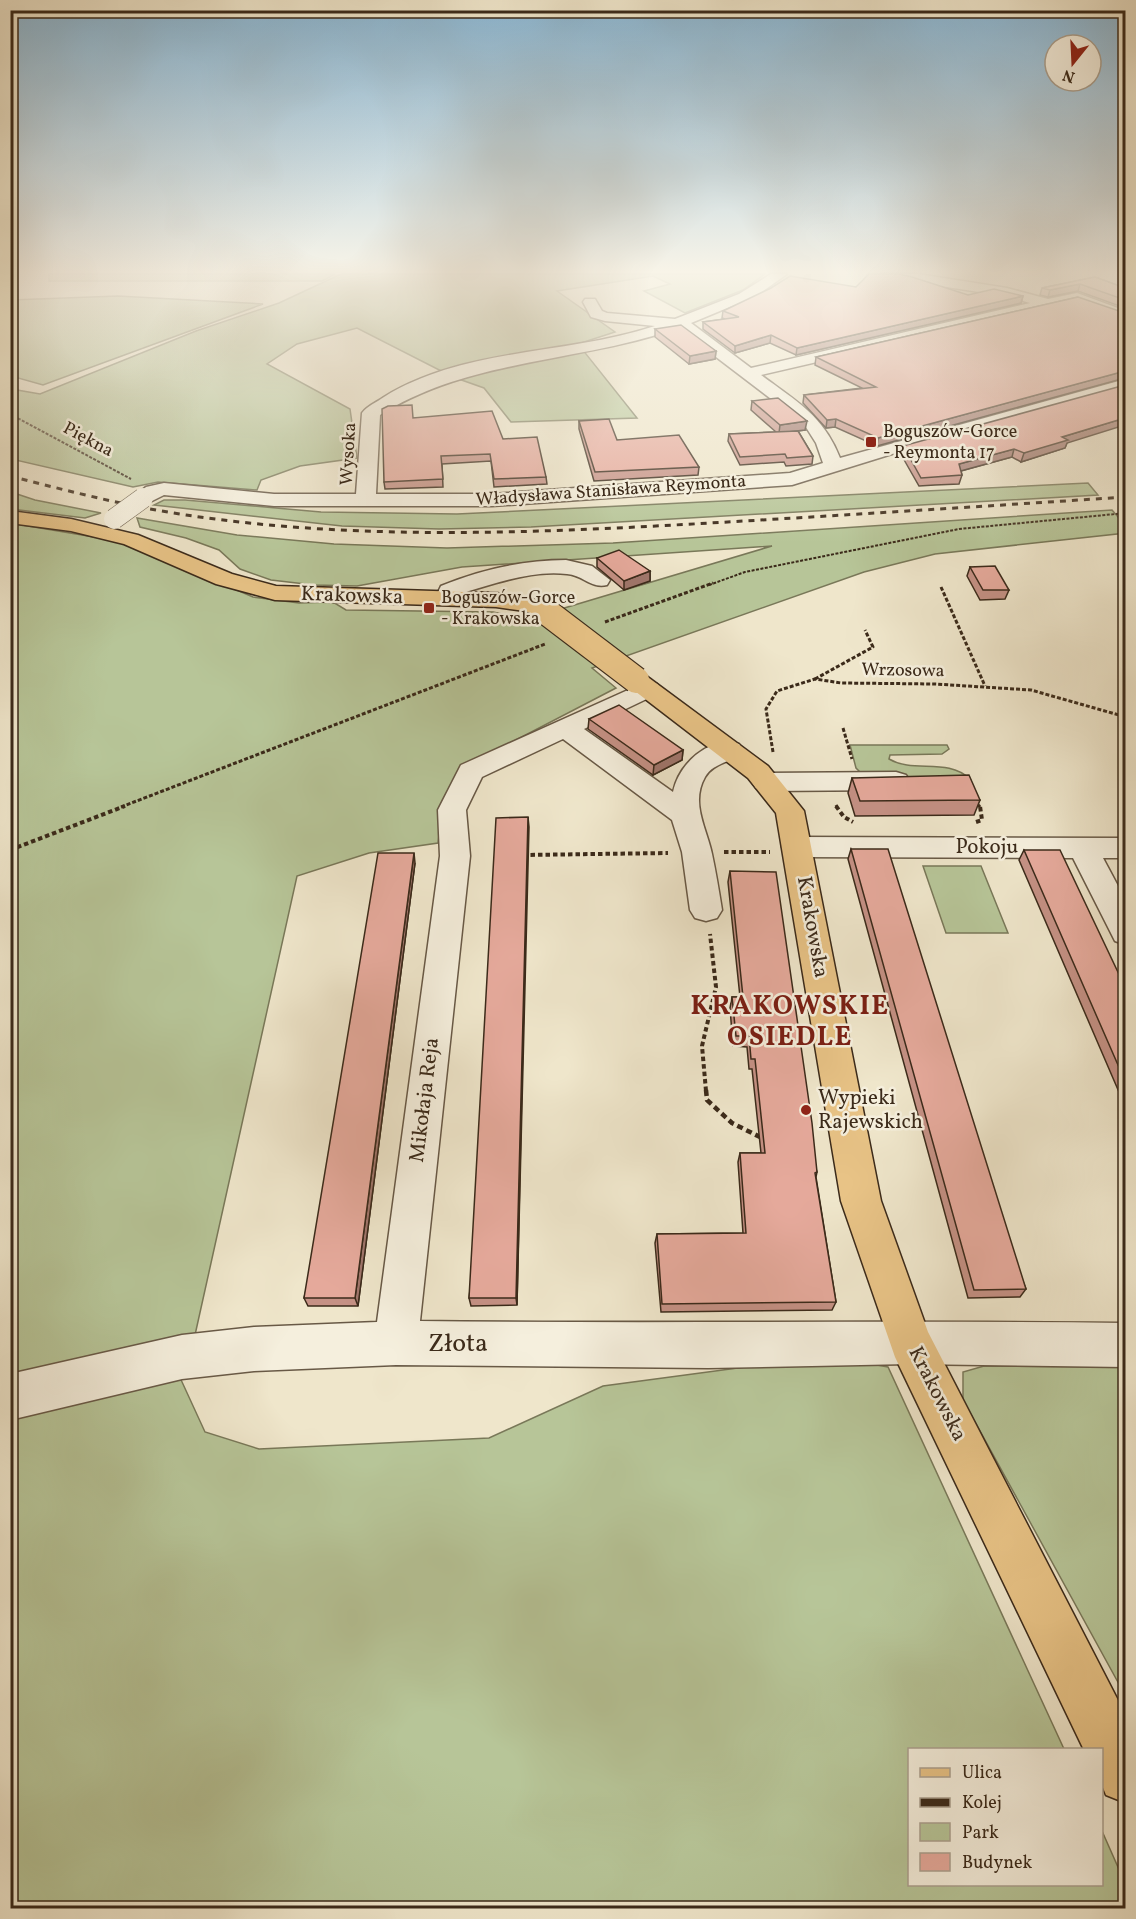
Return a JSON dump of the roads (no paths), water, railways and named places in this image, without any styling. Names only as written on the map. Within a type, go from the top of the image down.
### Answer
[{"type":"main road","name":"Krakowska","points":[[10,517],[98,526],[249,588],[275,593],[496,600],[530,605],[548,613],[762,777],[790,811],[861,1201],[910,1342],[1125,1775]]},
{"type":"street","name":"Wysoka","points":[[365,500],[370,461],[371,413],[396,395],[475,366],[490,364]]},
{"type":"street","points":[[737,364],[811,421],[825,443],[834,467]]},
{"type":"street","points":[[750,373],[791,364]]},
{"type":"street","name":"Władysława Stanisława Reymonta","points":[[98,526],[148,494],[164,489],[274,500],[492,500],[792,479],[885,450],[1125,384]]},
{"type":"street","points":[[446,599],[449,591],[461,586],[539,569],[575,568],[599,580]]},
{"type":"street","name":"Mikołaja Reja","points":[[396,1343],[455,856],[452,810],[471,771],[565,728],[642,685]]},
{"type":"street","points":[[565,728],[686,815]]},
{"type":"street","points":[[706,910],[697,852],[686,815],[686,789],[692,772],[702,761],[729,750]]},
{"type":"street","points":[[762,777],[919,781]]},
{"type":"street","points":[[1083,848],[1125,933]]},
{"type":"street","name":"Pokoju","points":[[798,850],[1125,848]]},
{"type":"street","name":"Złota","points":[[10,1397],[182,1357],[254,1349],[396,1343],[708,1346],[910,1342],[1125,1345]]},
{"type":"railway","points":[[10,476],[119,503],[186,515],[316,529],[382,532],[513,532],[645,527],[1126,497]]},
{"type":"place","name":"Boguszów-Gorce - Reymonta 17","points":[[871,442]]},
{"type":"place","name":"Boguszów-Gorce - Krakowska","points":[[429,608]]},
{"type":"place","name":"Wypieki Rajewskich","points":[[806,1110]]},
{"type":"district","name":"KRAKOWSKIE OSIEDLE","points":[[790,1022]]}]
